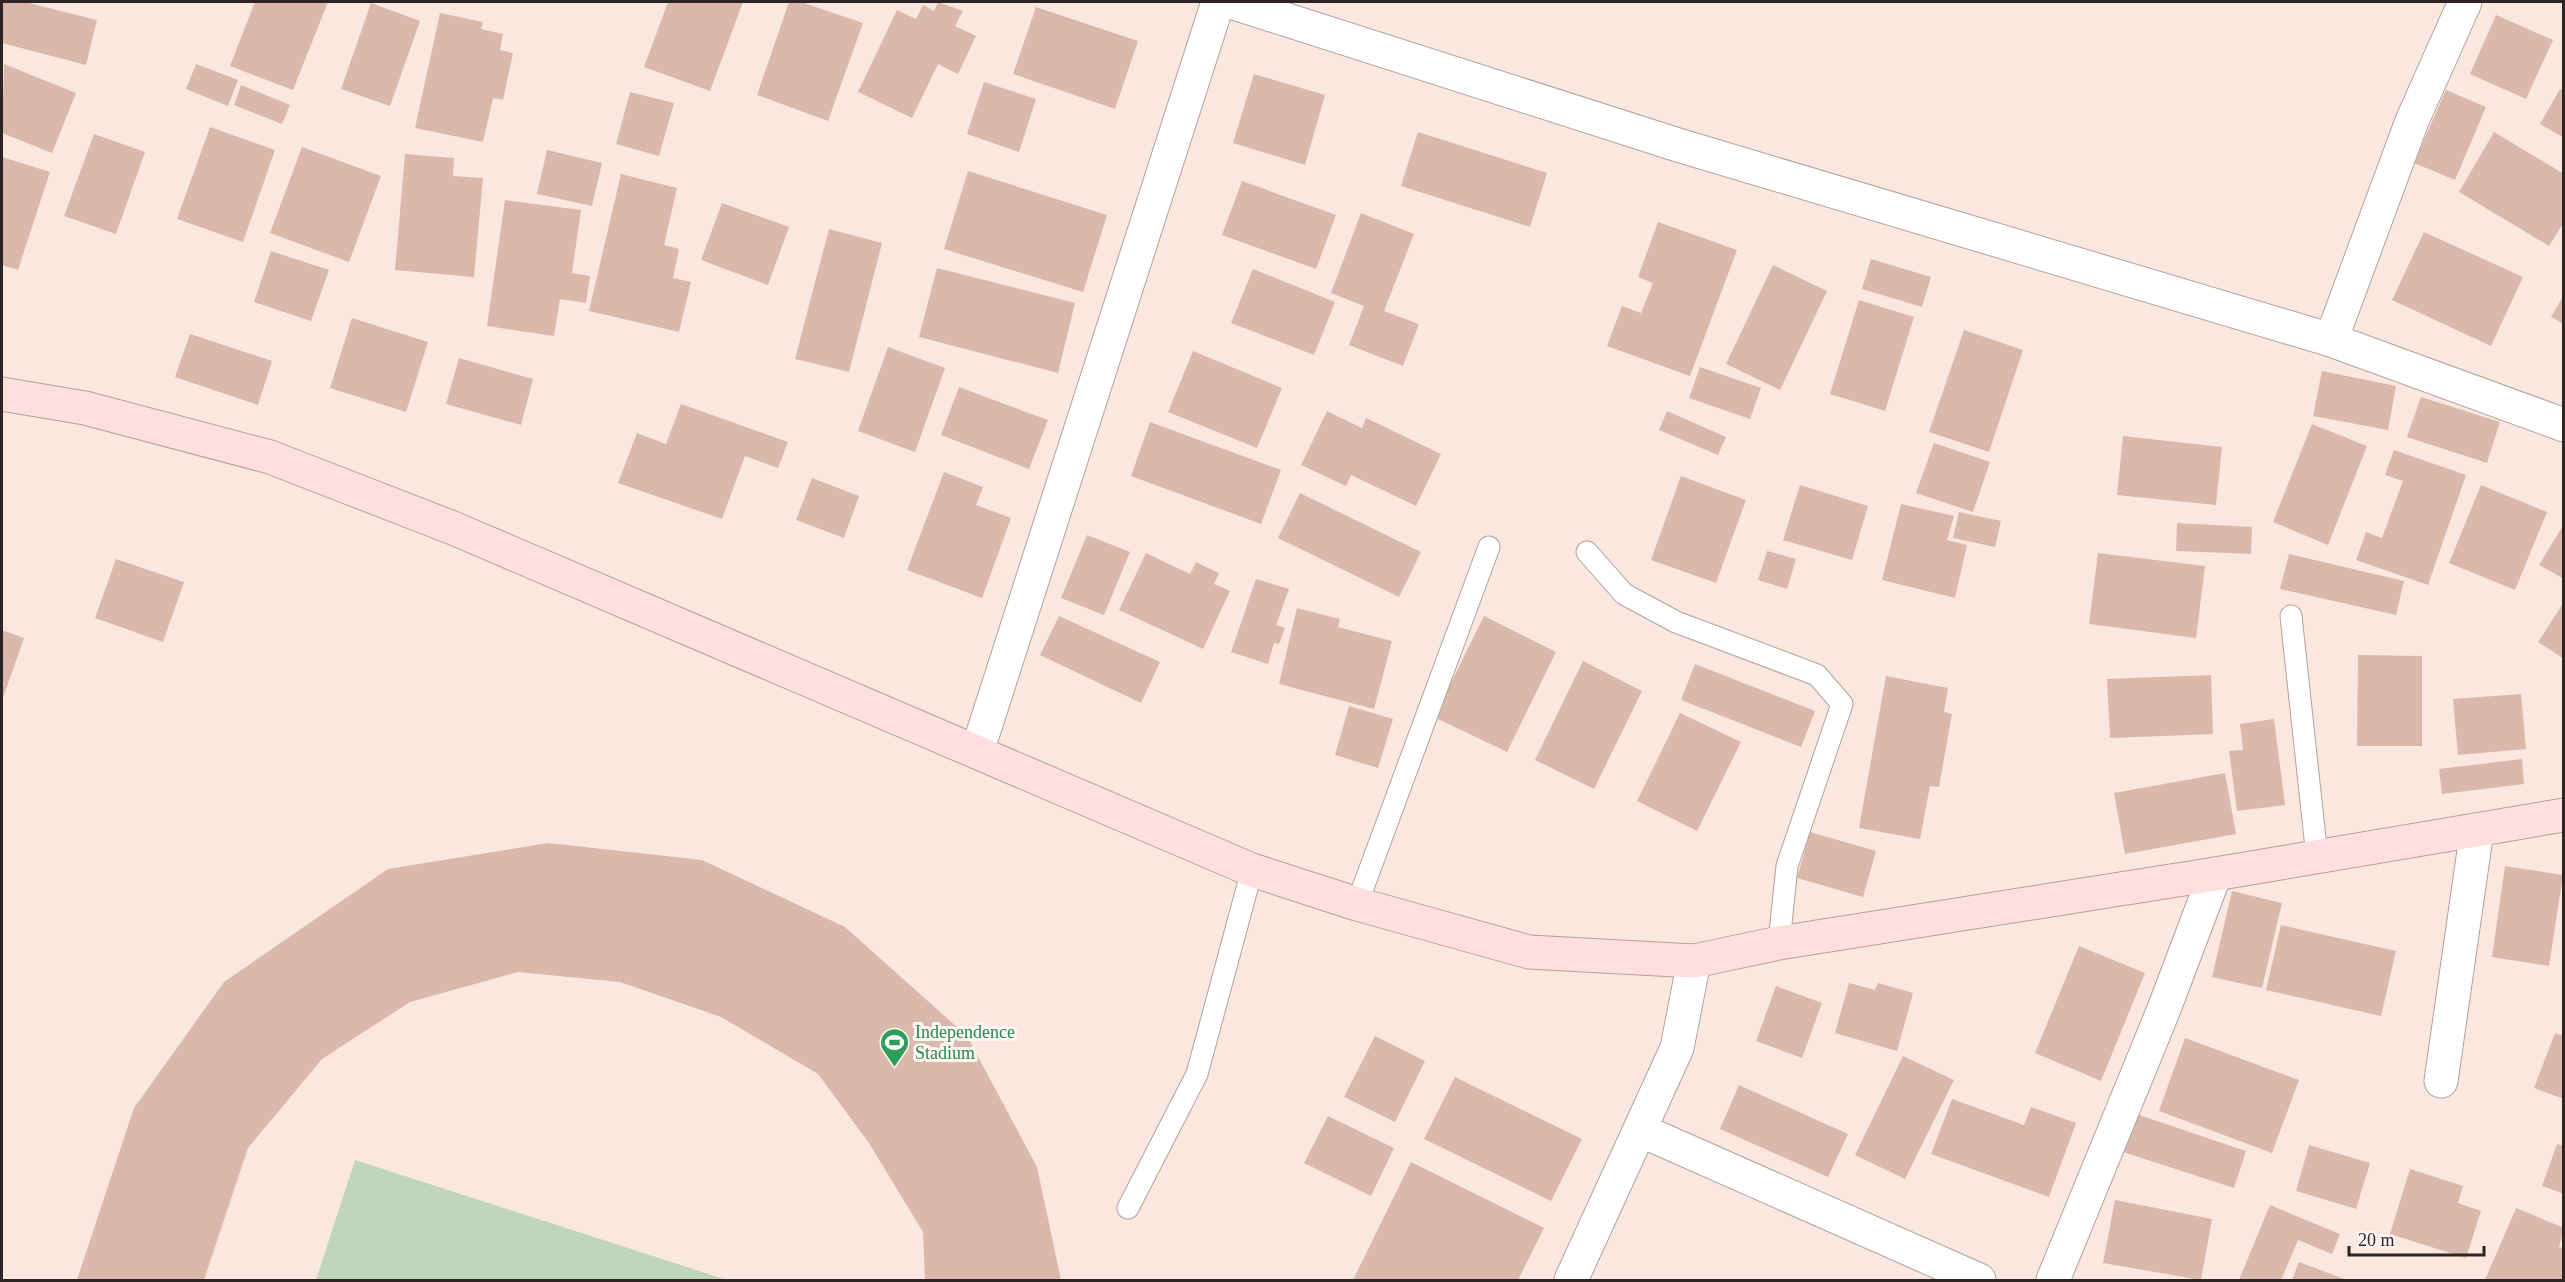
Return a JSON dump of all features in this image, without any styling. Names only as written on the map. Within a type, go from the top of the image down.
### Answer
[{"type":"street","points":[[977,752],[1218,2]]},
{"type":"street","points":[[1231,2],[1678,145],[2331,340],[2564,425]]},
{"type":"street","points":[[2331,340],[2412,121],[2465,2]]},
{"type":"street","points":[[2,394],[85,408],[270,457],[453,528],[1252,870],[1357,904],[1529,952],[1694,961],[1779,943],[2215,874],[2564,815]]},
{"type":"street","points":[[2441,1081],[2477,830]]},
{"type":"street","points":[[2053,1281],[2164,1009],[2215,874]]},
{"type":"street","points":[[1570,1281],[1677,1048],[1694,961]]},
{"type":"street","points":[[1640,1130],[1979,1281]]},
{"type":"lane","points":[[1357,904],[1489,547]]},
{"type":"lane","points":[[1587,552],[1624,594],[1676,622],[1816,675],[1842,704],[1788,866],[1779,943]]},
{"type":"lane","points":[[2290,616],[2317,857]]},
{"type":"lane","points":[[1128,1208],[1197,1074],[1252,870]]},
{"type":"green space","points":[[355,1160],[727,1280],[316,1280]]},
{"type":"building","points":[[2,2],[25,2],[97,20],[86,65],[2,43]]},
{"type":"building","points":[[255,2],[328,2],[293,90],[230,66]]},
{"type":"building","points":[[668,2],[743,2],[710,91],[644,67]]},
{"type":"building","points":[[789,2],[801,2],[863,23],[828,121],[757,95]]},
{"type":"building","points":[[938,2],[963,11],[955,26],[976,36],[958,74],[938,64],[912,118],[858,92],[897,10],[916,19],[923,5],[934,11]]},
{"type":"building","points":[[371,3],[420,21],[390,106],[341,89]]},
{"type":"building","points":[[1036,7],[1138,41],[1115,109],[1013,74]]},
{"type":"building","points":[[440,13],[483,22],[481,29],[503,34],[500,50],[513,53],[503,100],[493,98],[483,142],[415,128]]},
{"type":"building","points":[[2496,15],[2553,40],[2526,99],[2470,74]]},
{"type":"building","points":[[4,64],[76,93],[52,153],[2,133]]},
{"type":"building","points":[[196,64],[238,80],[228,106],[186,89]]},
{"type":"building","points":[[1254,74],[1325,95],[1305,165],[1233,143]]},
{"type":"building","points":[[984,82],[1036,99],[1019,152],[967,134]]},
{"type":"building","points":[[241,85],[290,105],[282,124],[234,105]]},
{"type":"building","points":[[2560,89],[2564,91],[2564,138],[2540,124]]},
{"type":"building","points":[[2446,90],[2486,107],[2455,180],[2414,163]]},
{"type":"building","points":[[630,92],[674,103],[659,156],[616,144]]},
{"type":"building","points":[[210,127],[275,150],[243,242],[177,219]]},
{"type":"building","points":[[1418,132],[1547,173],[1530,227],[1401,186]]},
{"type":"building","points":[[2494,132],[2564,174],[2564,222],[2549,246],[2459,192]]},
{"type":"building","points":[[94,134],[145,152],[116,234],[64,216]]},
{"type":"building","points":[[302,147],[381,176],[349,262],[270,233]]},
{"type":"building","points":[[547,150],[602,163],[592,206],[537,194]]},
{"type":"building","points":[[405,154],[454,158],[453,176],[483,178],[474,277],[395,270]]},
{"type":"building","points":[[2,157],[50,172],[18,270],[2,265]]},
{"type":"building","points":[[968,171],[1107,215],[1083,292],[944,249]]},
{"type":"building","points":[[621,174],[677,188],[664,245],[679,249],[673,278],[691,282],[679,332],[589,311]]},
{"type":"building","points":[[1242,181],[1336,215],[1316,269],[1222,235]]},
{"type":"building","points":[[505,200],[581,210],[572,273],[590,276],[586,303],[560,299],[554,336],[487,326]]},
{"type":"building","points":[[722,203],[789,227],[768,285],[701,260]]},
{"type":"building","points":[[1361,213],[1414,234],[1384,311],[1419,324],[1403,366],[1349,345],[1364,306],[1331,293]]},
{"type":"building","points":[[1658,222],[1737,250],[1690,376],[1607,346],[1622,306],[1641,313],[1653,283],[1638,277]]},
{"type":"building","points":[[829,229],[882,243],[849,372],[795,359]]},
{"type":"building","points":[[2424,232],[2523,277],[2491,346],[2392,300]]},
{"type":"building","points":[[271,251],[329,270],[311,321],[254,302]]},
{"type":"building","points":[[1871,259],[1931,277],[1922,307],[1862,289]]},
{"type":"building","points":[[1773,265],[1827,291],[1780,390],[1726,364]]},
{"type":"building","points":[[937,268],[1075,303],[1058,373],[919,337]]},
{"type":"building","points":[[1253,269],[1335,302],[1314,355],[1231,323]]},
{"type":"building","points":[[2564,295],[2564,324],[2551,317]]},
{"type":"building","points":[[1859,300],[1914,317],[1885,411],[1830,394]]},
{"type":"building","points":[[352,318],[428,342],[406,412],[330,388]]},
{"type":"building","points":[[1964,330],[2023,350],[1989,452],[1929,432]]},
{"type":"building","points":[[190,334],[272,361],[258,405],[175,377]]},
{"type":"building","points":[[888,347],[945,368],[915,452],[858,431]]},
{"type":"building","points":[[1193,351],[1282,388],[1257,448],[1168,412]]},
{"type":"building","points":[[459,358],[533,379],[521,425],[446,404]]},
{"type":"building","points":[[1700,367],[1761,388],[1750,419],[1689,398]]},
{"type":"building","points":[[2322,371],[2396,386],[2388,430],[2313,416]]},
{"type":"building","points":[[959,387],[1048,420],[1029,469],[941,435]]},
{"type":"building","points":[[2421,397],[2500,422],[2487,463],[2407,437]]},
{"type":"building","points":[[681,404],[788,442],[778,468],[745,456],[722,519],[618,483],[637,433],[666,444]]},
{"type":"building","points":[[1327,411],[1362,428],[1366,418],[1441,454],[1416,506],[1351,475],[1346,486],[1301,465]]},
{"type":"building","points":[[1667,411],[1726,437],[1718,455],[1659,430]]},
{"type":"building","points":[[1150,422],[1281,470],[1261,524],[1131,476]]},
{"type":"building","points":[[2312,424],[2367,446],[2328,545],[2273,522]]},
{"type":"building","points":[[2123,436],[2222,447],[2216,505],[2117,495]]},
{"type":"building","points":[[1934,443],[1990,462],[1973,512],[1916,493]]},
{"type":"building","points":[[2394,450],[2466,475],[2428,585],[2356,560],[2366,532],[2382,538],[2403,481],[2385,475]]},
{"type":"building","points":[[944,472],[983,487],[976,505],[1011,518],[982,598],[907,570]]},
{"type":"building","points":[[1681,476],[1746,500],[1716,583],[1651,560]]},
{"type":"building","points":[[812,478],[859,496],[844,538],[796,520]]},
{"type":"building","points":[[1800,485],[1868,506],[1852,560],[1783,540]]},
{"type":"building","points":[[2481,485],[2547,512],[2515,590],[2449,563]]},
{"type":"building","points":[[1300,493],[1421,552],[1399,597],[1278,538]]},
{"type":"building","points":[[1901,504],[1954,516],[1947,540],[1967,545],[1955,598],[1882,580]]},
{"type":"building","points":[[1959,512],[2001,521],[1995,547],[1953,538]]},
{"type":"building","points":[[2177,523],[2252,527],[2251,554],[2176,551]]},
{"type":"building","points":[[2564,524],[2564,579],[2539,565]]},
{"type":"building","points":[[1087,535],[1130,552],[1104,615],[1061,598]]},
{"type":"building","points":[[1767,551],[1796,559],[1787,589],[1758,580]]},
{"type":"building","points":[[1146,553],[1190,574],[1196,562],[1219,573],[1214,584],[1230,591],[1203,649],[1119,610]]},
{"type":"building","points":[[2098,553],[2205,566],[2196,638],[2089,624]]},
{"type":"building","points":[[2289,554],[2404,581],[2396,615],[2280,589]]},
{"type":"building","points":[[116,559],[184,582],[163,642],[95,618]]},
{"type":"building","points":[[1256,579],[1289,589],[1276,625],[1285,628],[1279,644],[1274,643],[1268,664],[1231,652]]},
{"type":"building","points":[[2564,602],[2564,659],[2538,642]]},
{"type":"building","points":[[1297,608],[1340,619],[1338,627],[1392,641],[1374,709],[1279,684]]},
{"type":"building","points":[[1059,616],[1160,662],[1141,703],[1040,655]]},
{"type":"building","points":[[1484,616],[1556,652],[1507,752],[1434,717]]},
{"type":"building","points":[[2,630],[24,638],[2,701]]},
{"type":"building","points":[[2358,655],[2422,656],[2422,746],[2357,746]]},
{"type":"building","points":[[1583,661],[1642,691],[1594,789],[1535,760]]},
{"type":"building","points":[[1695,664],[1815,711],[1801,747],[1681,700]]},
{"type":"building","points":[[2211,675],[2213,734],[2110,738],[2107,679]]},
{"type":"building","points":[[1886,676],[1948,688],[1944,712],[1952,714],[1939,787],[1930,786],[1920,839],[1859,828]]},
{"type":"building","points":[[2521,694],[2526,749],[2458,755],[2453,699]]},
{"type":"building","points":[[1349,706],[1393,719],[1378,768],[1335,755]]},
{"type":"building","points":[[1680,713],[1741,742],[1697,831],[1637,801]]},
{"type":"building","points":[[2274,719],[2285,805],[2237,811],[2229,751],[2243,750],[2240,724]]},
{"type":"building","points":[[2522,759],[2524,784],[2442,794],[2439,769]]},
{"type":"building","points":[[2225,773],[2236,834],[2125,854],[2114,793]]},
{"type":"building","points":[[1810,832],[1876,851],[1863,897],[1797,878]]},
{"type":"building","name":"Independence Stadium","points":[[548,843],[702,860],[845,927],[967,1036],[1037,1167],[1061,1280],[925,1280],[923,1232],[869,1143],[818,1074],[721,1017],[620,982],[518,972],[410,1002],[322,1059],[248,1148],[204,1280],[77,1280],[134,1108],[224,982],[388,869]]},
{"type":"building","points":[[2505,866],[2563,875],[2549,966],[2492,957]]},
{"type":"building","points":[[2232,891],[2282,903],[2262,988],[2212,977]]},
{"type":"building","points":[[2281,925],[2396,951],[2381,1016],[2266,990]]},
{"type":"building","points":[[2079,946],[2145,973],[2101,1081],[2035,1053]]},
{"type":"building","points":[[1849,983],[1875,990],[1878,983],[1913,993],[1897,1051],[1835,1033]]},
{"type":"building","points":[[1776,986],[1822,1003],[1802,1058],[1756,1041]]},
{"type":"building","points":[[2555,1033],[2564,1036],[2564,1099],[2534,1088]]},
{"type":"building","points":[[1375,1036],[1425,1061],[1395,1122],[1344,1097]]},
{"type":"building","points":[[2185,1038],[2299,1080],[2272,1153],[2159,1111]]},
{"type":"building","points":[[1903,1056],[1954,1080],[1905,1179],[1855,1155]]},
{"type":"building","points":[[1455,1077],[1582,1139],[1551,1201],[1424,1139]]},
{"type":"building","points":[[1739,1085],[1848,1134],[1828,1177],[1720,1129]]},
{"type":"building","points":[[1952,1099],[2024,1125],[2031,1107],[2076,1123],[2049,1197],[1931,1154]]},
{"type":"building","points":[[2127,1111],[2246,1151],[2234,1188],[2114,1149]]},
{"type":"building","points":[[1328,1116],[1394,1148],[1371,1196],[1304,1163]]},
{"type":"building","points":[[2557,1144],[2564,1146],[2564,1194],[2542,1186]]},
{"type":"building","points":[[2309,1145],[2370,1163],[2356,1209],[2296,1191]]},
{"type":"building","points":[[1411,1162],[1544,1228],[1518,1280],[1353,1280]]},
{"type":"building","points":[[2410,1169],[2463,1186],[2458,1203],[2481,1211],[2466,1258],[2390,1234]]},
{"type":"building","points":[[2115,1200],[2212,1219],[2201,1280],[2103,1263]]},
{"type":"building","points":[[2270,1205],[2340,1234],[2332,1254],[2298,1240],[2281,1280],[2239,1280]]},
{"type":"building","points":[[2516,1208],[2564,1228],[2559,1247],[2564,1249],[2564,1280],[2485,1280]]},
{"type":"building","points":[[2299,1262],[2347,1280],[2292,1280]]},
{"type":"place","name":"Independence Stadium","points":[[894,1068]]}]
